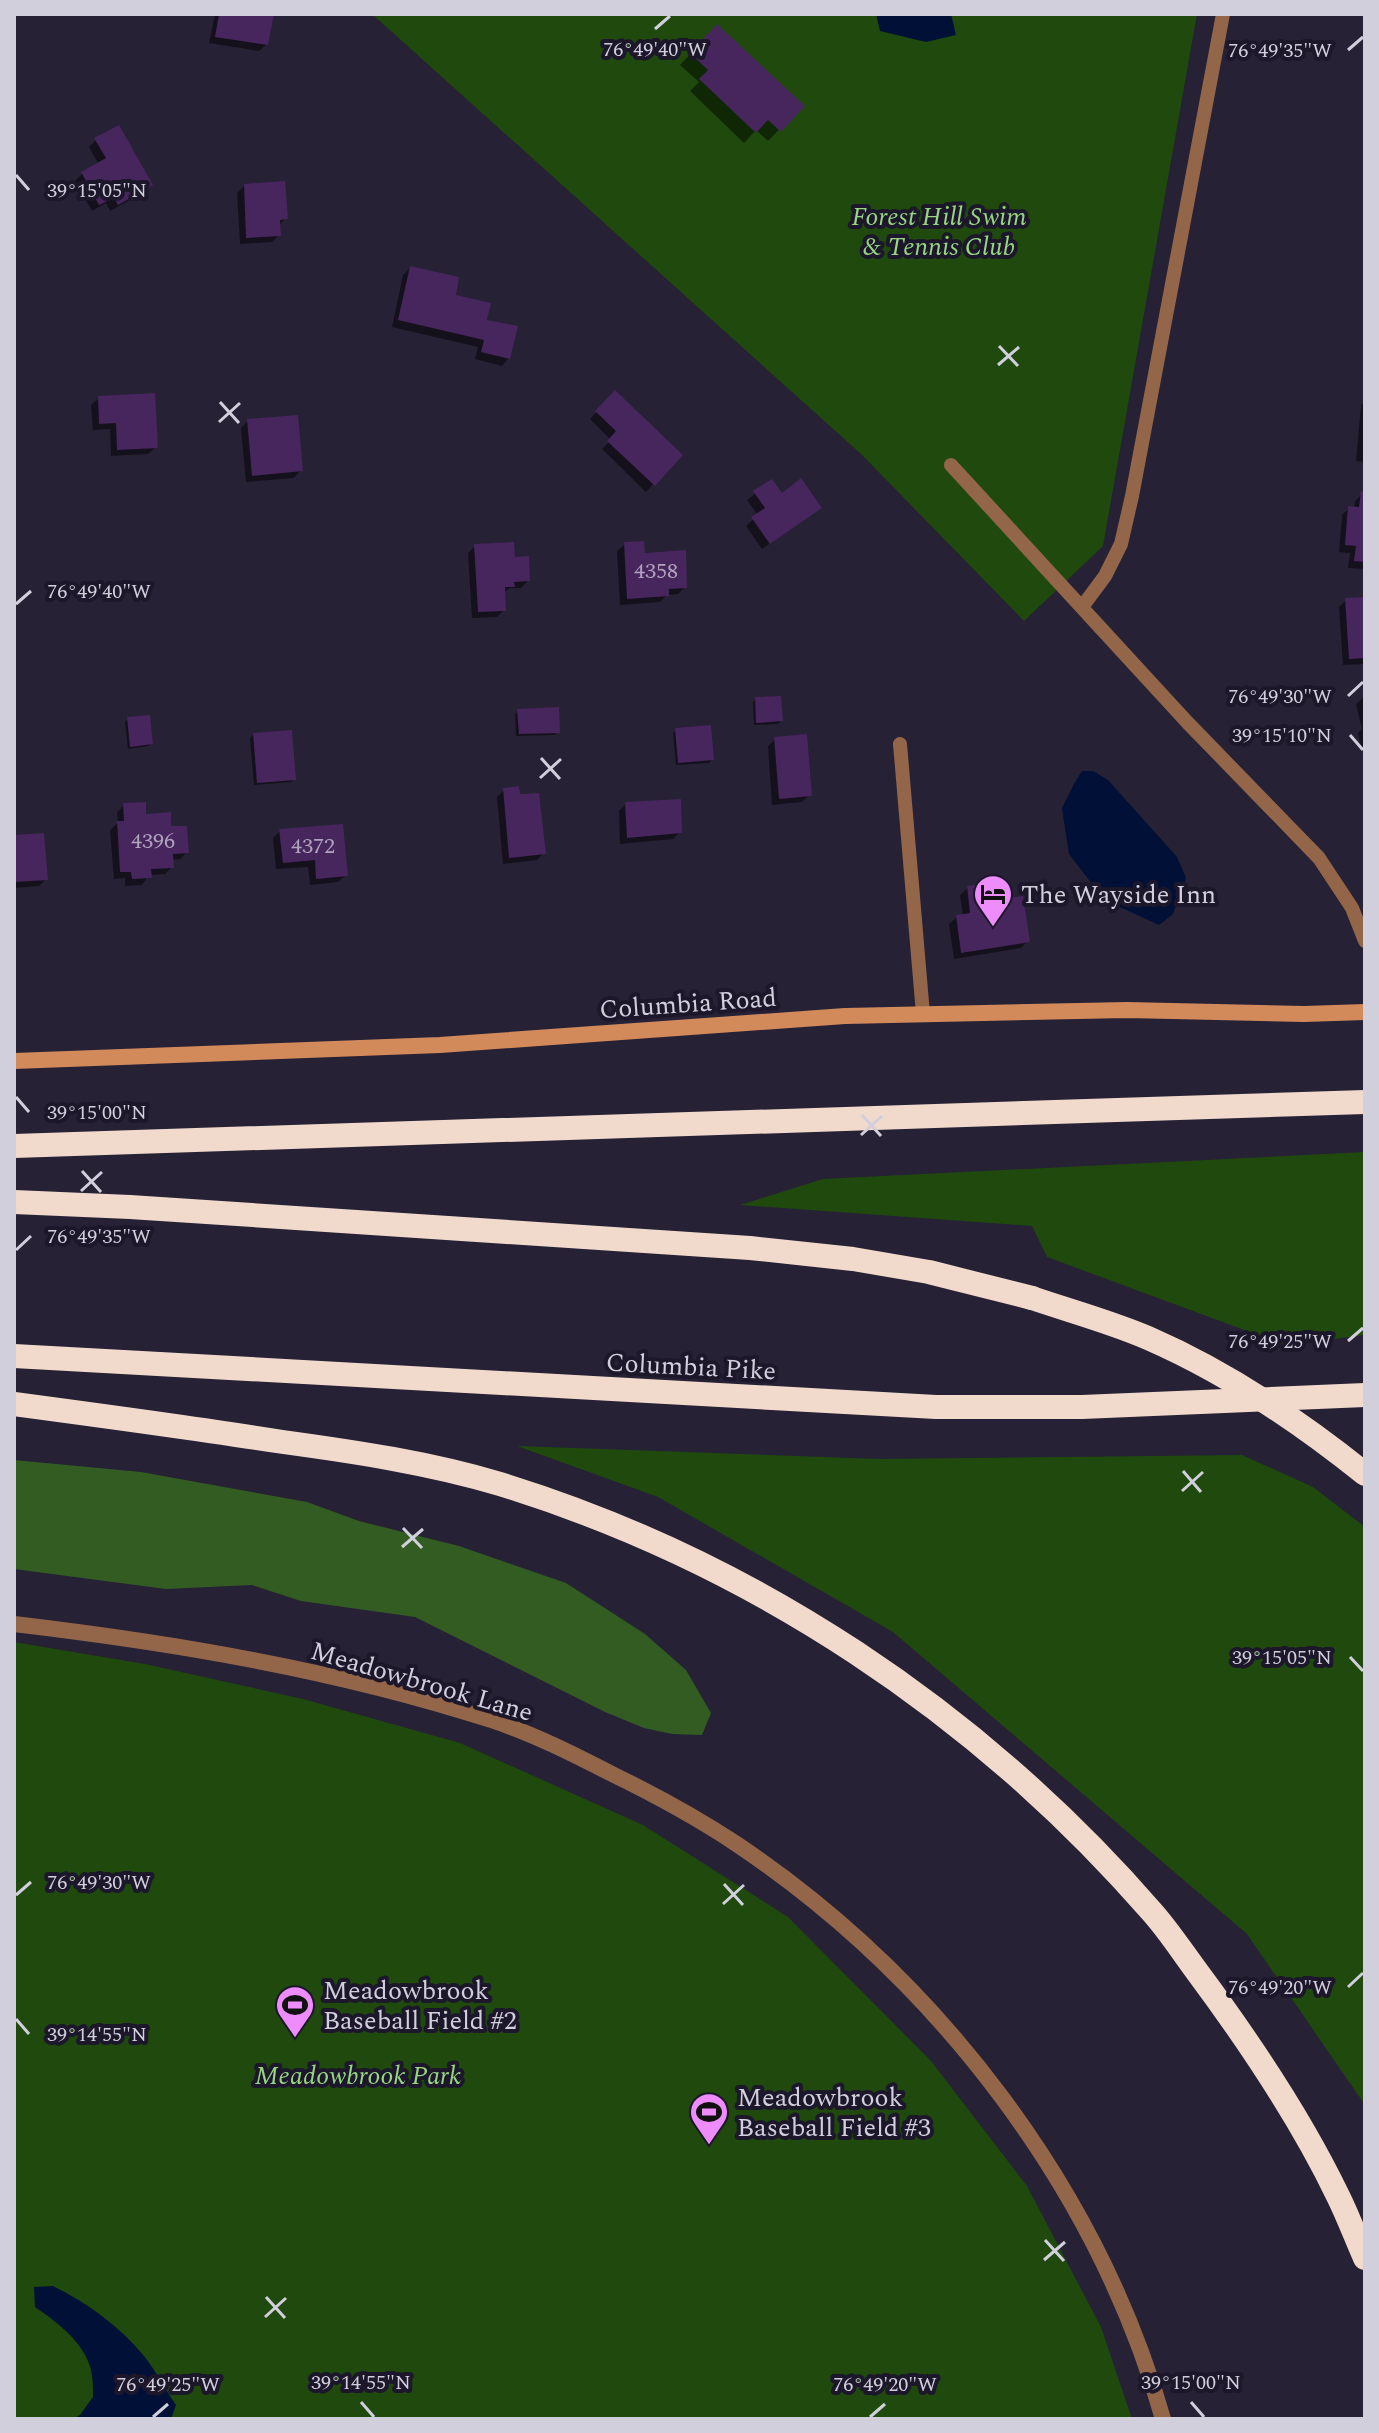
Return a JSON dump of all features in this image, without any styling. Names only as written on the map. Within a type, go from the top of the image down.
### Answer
[{"type":"highway","points":[[14,1146],[1365,1102]]},
{"type":"highway","points":[[14,1202],[750,1248],[853,1259],[929,1272],[1032,1298],[1147,1338],[1212,1370],[1290,1418],[1365,1474]]},
{"type":"highway","name":"Columbia Pike","points":[[14,1356],[936,1407],[1082,1407],[1365,1395]]},
{"type":"highway","points":[[14,1404],[379,1456],[497,1483],[594,1516],[681,1554],[762,1595],[853,1649],[943,1713],[1013,1772],[1091,1845],[1155,1915],[1224,2007],[1284,2098],[1338,2195],[1365,2258]]},
{"type":"street","name":"Columbia Road","points":[[14,1061],[440,1045],[845,1016],[1127,1010],[1304,1014],[1365,1012]]},
{"type":"street","name":"Meadowbrook Lane","points":[[14,1624],[119,1636],[263,1661],[493,1721],[570,1752],[657,1796],[737,1844],[798,1889],[895,1975],[949,2031],[998,2094],[1043,2158],[1107,2273],[1140,2350],[1163,2419]]},
{"type":"lane","points":[[1082,607],[1105,576],[1121,544],[1127,520],[1223,14]]},
{"type":"lane","points":[[951,465],[1187,722],[1319,858],[1352,908],[1365,941]]},
{"type":"lane","points":[[900,744],[923,1014]]},
{"type":"green space","name":"Forest Hill Swim & Tennis Club","points":[[372,14],[1197,14],[1103,546],[1024,621],[861,454]]},
{"type":"green space","points":[[1365,1152],[1365,1335],[1285,1345],[1047,1257],[1032,1226],[740,1205],[823,1179]]},
{"type":"green space","points":[[517,1446],[879,1459],[1242,1455],[1313,1487],[1365,1527],[1365,2105],[1247,1934],[893,1632],[658,1497]]},
{"type":"green space","points":[[14,1460],[141,1472],[307,1502],[359,1521],[459,1546],[566,1583],[645,1634],[686,1670],[711,1713],[702,1735],[672,1734],[644,1728],[605,1712],[415,1617],[301,1601],[252,1585],[166,1589],[14,1569]]},
{"type":"green space","name":"Meadowbrook Park","points":[[14,1642],[145,1664],[303,1699],[460,1743],[643,1825],[788,1917],[931,2061],[1027,2186],[1101,2327],[1132,2419],[14,2419]]},
{"type":"water","points":[[876,14],[951,14],[956,35],[926,42],[880,31]]},
{"type":"water","points":[[1082,771],[1093,771],[1108,780],[1177,857],[1186,878],[1173,914],[1159,925],[1111,903],[1069,854],[1062,808]]},
{"type":"water","points":[[53,2286],[102,2316],[134,2345],[176,2405],[171,2419],[73,2419],[80,2415],[93,2397],[92,2373],[88,2360],[76,2342],[61,2326],[35,2307],[34,2287]]},
{"type":"building","points":[[219,14],[274,14],[268,45],[215,37]]},
{"type":"building","points":[[717,24],[805,106],[781,132],[768,120],[756,133],[699,79],[708,70],[690,53]]},
{"type":"building","points":[[119,125],[153,185],[118,205],[114,198],[99,205],[81,172],[106,158],[94,138]]},
{"type":"building","points":[[285,181],[288,219],[280,220],[281,236],[246,238],[244,184]]},
{"type":"building","points":[[410,266],[459,277],[456,295],[491,303],[487,320],[518,326],[510,359],[481,352],[484,340],[398,320]]},
{"type":"building","points":[[615,390],[683,455],[655,486],[607,441],[616,431],[595,411]]},
{"type":"building","points":[[155,393],[158,448],[117,450],[116,423],[99,424],[98,396]]},
{"type":"building","points":[[298,415],[303,471],[252,476],[247,419]]},
{"type":"building","points":[[801,478],[822,508],[770,544],[751,517],[765,508],[753,491],[772,479],[782,493]]},
{"type":"building","points":[[1361,491],[1365,492],[1365,562],[1354,561],[1356,546],[1345,545],[1348,506],[1359,507]]},
{"type":"building","points":[[644,541],[645,553],[686,550],[687,588],[669,589],[669,596],[627,599],[624,542]]},
{"type":"building","points":[[514,542],[515,557],[529,556],[530,581],[514,582],[515,587],[505,587],[506,611],[478,612],[474,544]]},
{"type":"building","points":[[1365,597],[1365,658],[1349,659],[1345,598]]},
{"type":"building","points":[[781,696],[783,721],[756,723],[755,697]]},
{"type":"building","points":[[559,707],[560,733],[519,734],[517,709]]},
{"type":"building","points":[[150,715],[153,744],[130,747],[127,717]]},
{"type":"building","points":[[711,725],[714,760],[678,763],[675,728]]},
{"type":"building","points":[[292,730],[296,780],[257,783],[253,733]]},
{"type":"building","points":[[807,734],[812,796],[779,799],[774,737]]},
{"type":"building","points":[[519,786],[520,794],[539,793],[546,854],[509,858],[503,788]]},
{"type":"building","points":[[681,799],[682,833],[627,838],[625,802]]},
{"type":"building","points":[[146,802],[146,814],[171,812],[171,826],[187,826],[189,853],[173,854],[174,868],[151,869],[152,878],[132,879],[131,872],[120,872],[117,821],[124,821],[123,803]]},
{"type":"building","points":[[343,824],[348,876],[316,879],[315,860],[283,863],[279,829]]},
{"type":"building","points":[[44,833],[48,880],[14,882],[14,835]]},
{"type":"building","name":"The Wayside Inn","points":[[990,883],[993,900],[1023,896],[1030,942],[961,953],[956,915],[970,913],[967,886]]},
{"type":"place","name":"The Wayside Inn","points":[[993,928]]},
{"type":"place","name":"Meadowbrook Baseball Field #2","points":[[295,2039]]},
{"type":"place","name":"Meadowbrook Baseball Field #3","points":[[709,2146]]}]
